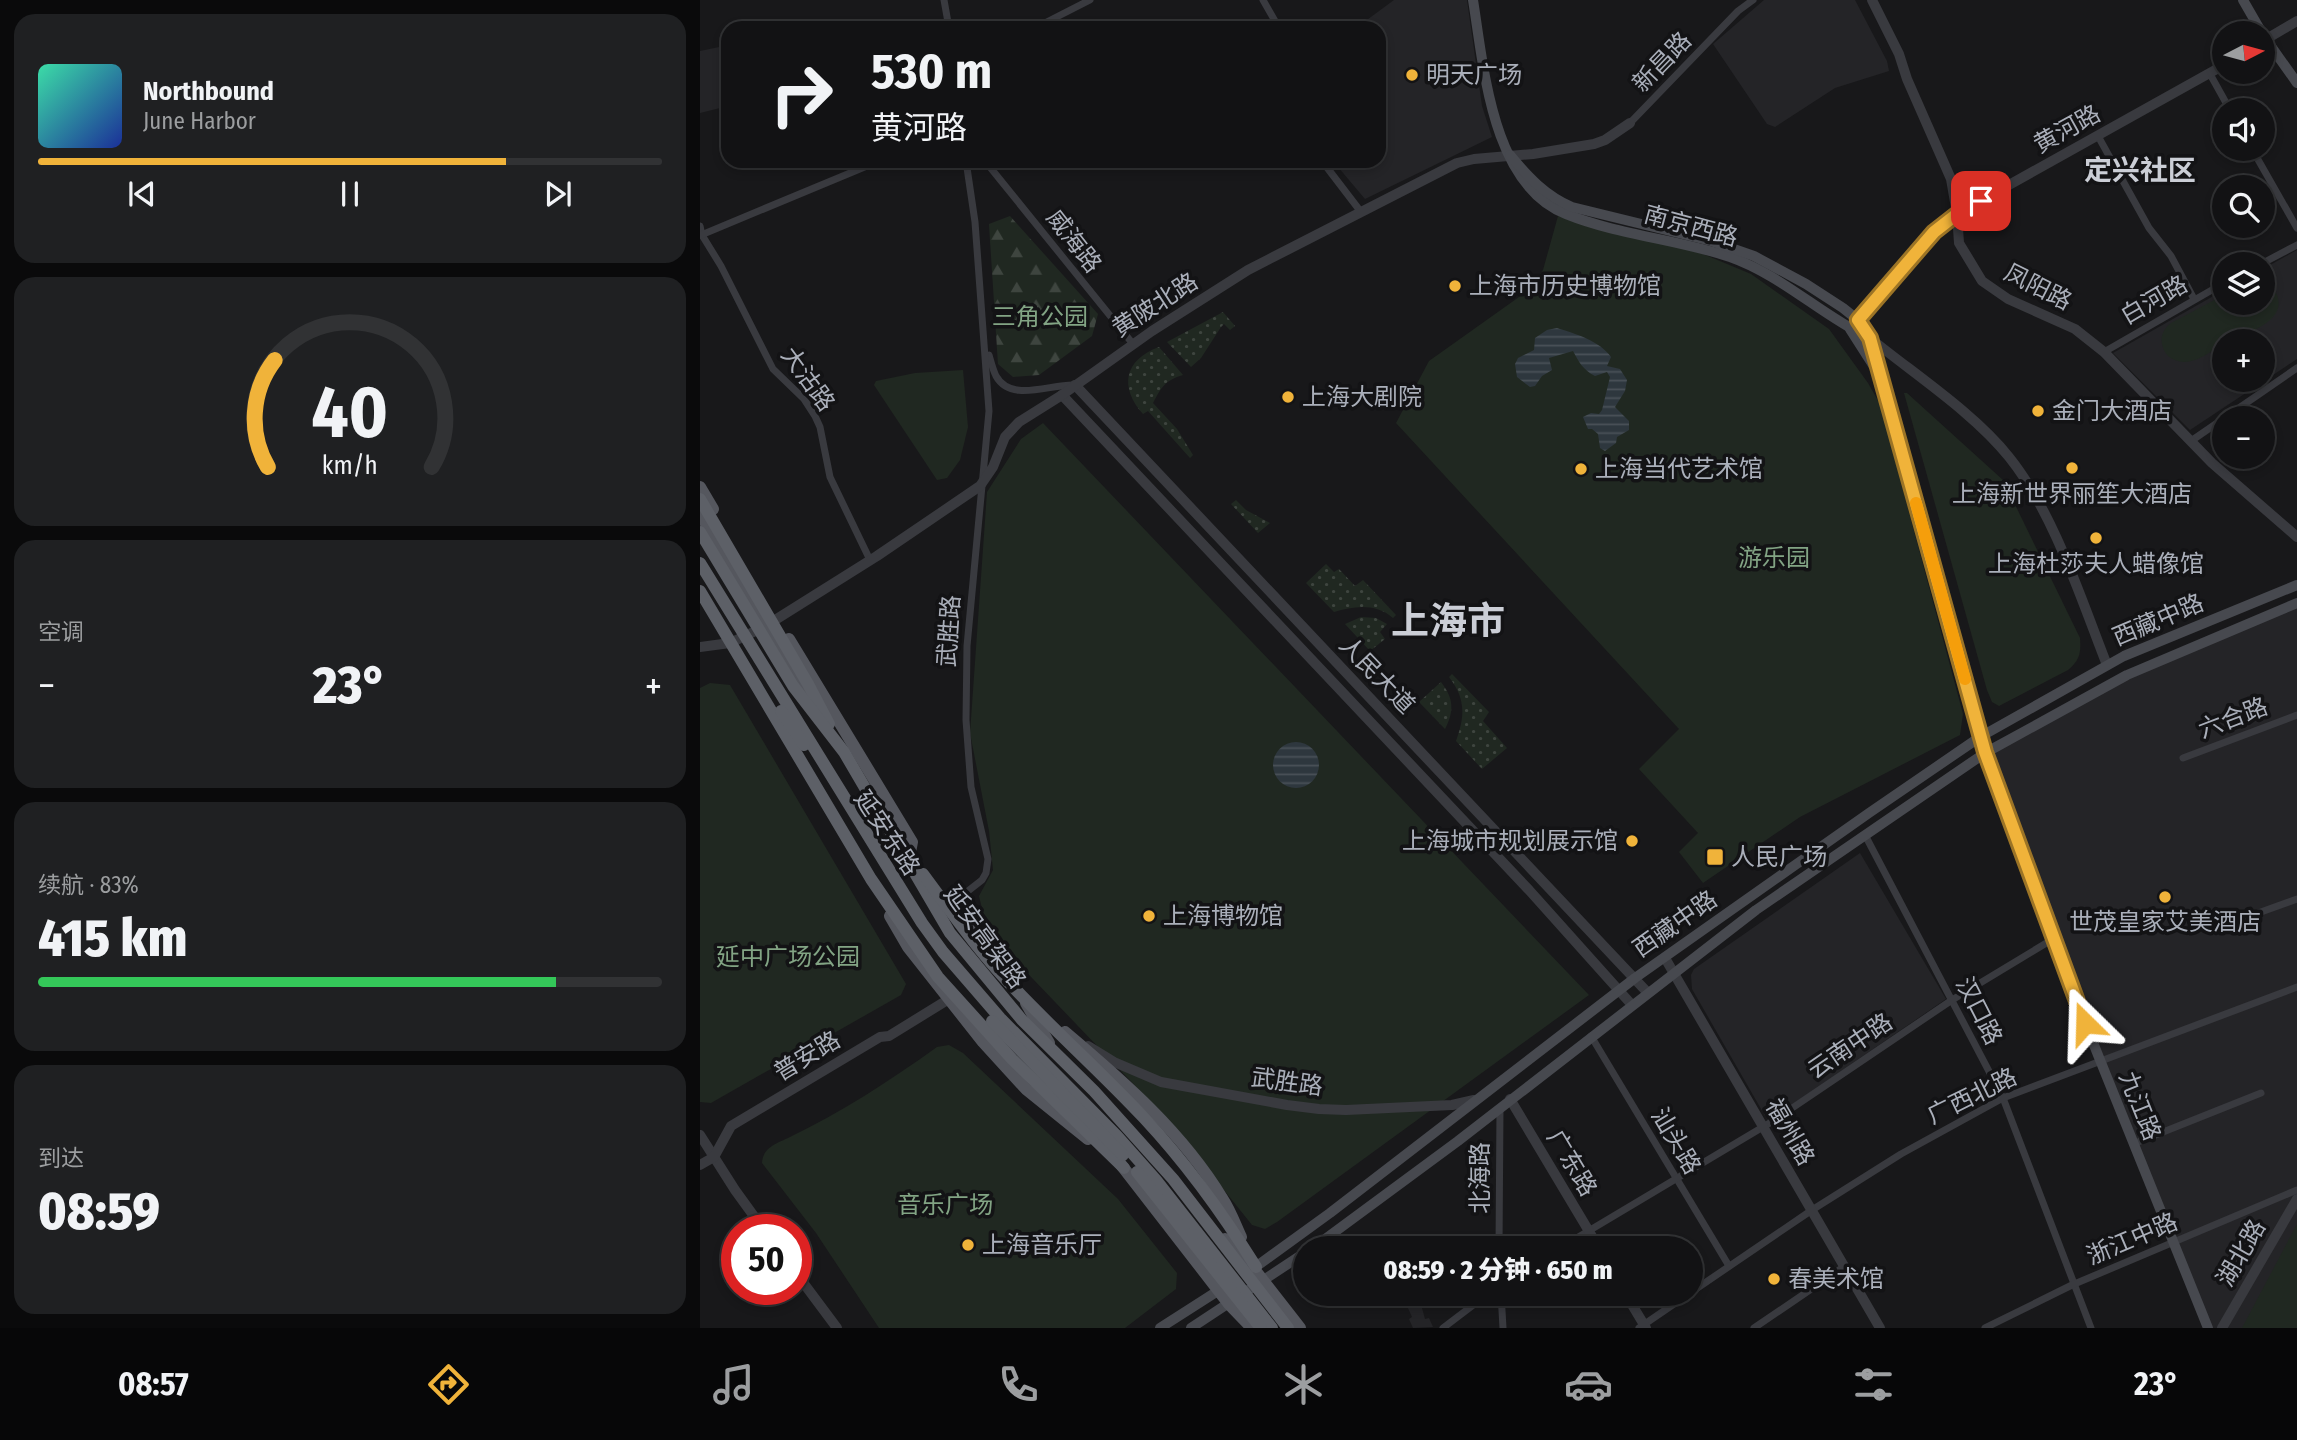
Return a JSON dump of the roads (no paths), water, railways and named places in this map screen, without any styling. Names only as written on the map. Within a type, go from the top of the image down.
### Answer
[{"type":"highway","points":[[700,499],[808,684],[844,752]]},
{"type":"highway","name":"延安高架路","points":[[700,532],[793,686],[844,752],[950,933],[1022,1020],[1102,1100],[1173,1179],[1288,1328]]},
{"type":"highway","name":"延安高架路","points":[[700,564],[783,694],[859,823],[943,952],[1000,1018],[1117,1136],[1176,1205],[1272,1328]]},
{"type":"highway","points":[[700,591],[841,830],[938,978],[1012,1059],[1124,1168]]},
{"type":"highway","points":[[740,656],[859,823]]},
{"type":"highway","points":[[895,836],[998,971],[1145,1119],[1223,1214],[1255,1268]]},
{"type":"highway","points":[[943,952],[978,1005],[1122,1154],[1261,1328]]},
{"type":"main road","name":"南京西路","points":[[1473,0],[1490,105],[1510,155],[1533,181],[1562,202],[1604,216],[1711,241],[1754,256],[1806,284],[1870,338]]},
{"type":"main road","points":[[2243,0],[2254,21]]},
{"type":"main road","points":[[2275,53],[2297,83]]},
{"type":"main road","name":"九江路","points":[[1854,324],[1880,376]]},
{"type":"main road","name":"九江路","points":[[1870,338],[1985,752],[2101,1063],[2208,1328]]},
{"type":"main road","name":"延安东路","points":[[700,487],[776,619],[912,842],[908,863]]},
{"type":"main road","name":"延安东路","points":[[700,513],[764,627],[908,863],[933,899],[1005,996],[1104,1096],[1232,1247],[1255,1268]]},
{"type":"main road","name":"延安东路","points":[[700,564],[874,856],[1000,1024],[1124,1168],[1229,1304],[1252,1328]]},
{"type":"main road","name":"西藏中路","points":[[1160,1328],[1255,1268],[1619,989],[1980,737],[2136,651],[2297,585]]},
{"type":"main road","name":"延安东路","points":[[700,598],[730,643],[908,947],[1026,1089],[1124,1168]]},
{"type":"main road","name":"西藏中路","points":[[1328,1236],[1500,1108],[1756,910],[1985,752],[2127,675],[2297,604]]},
{"type":"main road","name":"延安东路","points":[[933,899],[954,902],[1011,977],[1061,1029],[1151,1108],[1222,1198],[1255,1268],[1300,1328]]},
{"type":"main road","points":[[1011,977],[1049,1043]]},
{"type":"main road","points":[[1191,1328],[1293,1261]]},
{"type":"street","points":[[944,0],[948,21]]},
{"type":"street","points":[[1049,21],[1090,0]]},
{"type":"street","points":[[1263,0],[1275,21]]},
{"type":"street","name":"新昌路","points":[[1630,123],[1738,11],[1753,0]]},
{"type":"street","name":"凤阳路","points":[[1872,0],[1899,54],[1907,79],[1951,178],[1959,243],[1982,281],[2008,299],[2076,329],[2104,352],[2191,441],[2297,537]]},
{"type":"street","points":[[2275,31],[2297,21]]},
{"type":"street","points":[[2210,74],[2223,98]]},
{"type":"street","name":"黄河路","points":[[1854,324],[1934,232],[1957,214],[2210,74]]},
{"type":"street","name":"黄陂北路","points":[[700,647],[730,643],[764,627],[980,486],[993,467],[1005,437],[1019,422],[1248,270],[1457,163],[1594,144],[1630,123]]},
{"type":"street","points":[[2098,135],[2149,228],[2171,256],[2194,299]]},
{"type":"street","points":[[2259,161],[2297,228]]},
{"type":"street","points":[[701,235],[862,168]]},
{"type":"street","name":"武胜路","points":[[954,902],[982,880],[988,866],[988,853],[971,787],[966,720],[967,646],[980,486],[988,431],[985,346],[968,168]]},
{"type":"street","name":"威海路","points":[[991,168],[1133,344]]},
{"type":"street","points":[[1327,168],[1361,212]]},
{"type":"street","name":"大沽路","points":[[700,226],[701,235],[721,266],[773,369],[804,399],[815,416],[820,427],[830,477],[870,560]]},
{"type":"street","points":[[2275,256],[2297,245]]},
{"type":"street","name":"白河路","points":[[2104,352],[2212,289]]},
{"type":"street","name":"南京西路","points":[[1870,338],[1970,418],[2008,456],[2053,531],[2108,665]]},
{"type":"street","name":"武胜路","points":[[985,346],[996,376],[1002,384],[1013,390],[1075,385]]},
{"type":"street","points":[[2191,441],[2297,368]]},
{"type":"street","name":"人民大道","points":[[1075,385],[1648,993]]},
{"type":"street","name":"人民大道","points":[[1062,395],[1529,890],[1632,1005]]},
{"type":"street","name":"六合路","points":[[2183,758],[2297,715]]},
{"type":"street","name":"汉口路","points":[[1865,835],[2003,1098],[2072,1285],[2091,1328]]},
{"type":"street","points":[[2236,921],[2297,899]]},
{"type":"street","name":"云南中路","points":[[1580,1236],[1763,1128],[1952,1000],[2053,939]]},
{"type":"street","name":"福州路","points":[[1665,958],[1880,1328]]},
{"type":"street","name":"广西北路","points":[[1703,1284],[1901,1154],[2003,1098],[2297,988]]},
{"type":"street","name":"普安路","points":[[714,1157],[732,1126],[870,1042],[889,1036],[949,999]]},
{"type":"street","name":"武胜路","points":[[1061,1029],[1114,1062],[1154,1079],[1250,1099],[1346,1110],[1452,1105],[1478,1098]]},
{"type":"street","name":"汕头路","points":[[1591,1036],[1729,1266]]},
{"type":"street","points":[[2133,1144],[2261,1093]]},
{"type":"street","name":"广东路","points":[[1510,1099],[1592,1236]]},
{"type":"street","name":"北海路","points":[[1499,1236],[1500,1108]]},
{"type":"street","points":[[700,1135],[752,1214]]},
{"type":"street","points":[[700,1165],[714,1157]]},
{"type":"street","name":"浙江中路","points":[[1985,1328],[2072,1285],[2297,1190]]},
{"type":"street","name":"湖北路","points":[[2222,1328],[2297,1199]]},
{"type":"street","points":[[1754,1328],[1845,1266]]},
{"type":"street","points":[[812,1294],[837,1328]]},
{"type":"street","points":[[1443,1328],[1472,1306]]},
{"type":"street","points":[[1502,1306],[1503,1328]]},
{"type":"street","points":[[1632,1306],[1643,1327]]},
{"type":"street","name":"广西北路","points":[[1643,1327],[1672,1306]]},
{"type":"place","name":"明天广场","points":[[1412,75]]},
{"type":"place","name":"上海市历史博物馆","points":[[1455,286]]},
{"type":"place","name":"上海大剧院","points":[[1288,397]]},
{"type":"place","name":"金门大酒店","points":[[2038,411]]},
{"type":"place","name":"上海新世界丽笙大酒店","points":[[2072,468]]},
{"type":"place","name":"上海当代艺术馆","points":[[1581,469]]},
{"type":"place","name":"上海杜莎夫人蜡像馆","points":[[2096,538]]},
{"type":"place","name":"上海城市规划展示馆","points":[[1632,841]]},
{"type":"place","name":"人民广场","points":[[1715,857]]},
{"type":"place","name":"世茂皇家艾美酒店","points":[[2165,897]]},
{"type":"place","name":"上海博物馆","points":[[1149,916]]},
{"type":"place","name":"上海音乐厅","points":[[968,1245]]},
{"type":"place","name":"春美术馆","points":[[1774,1279]]},
{"type":"district","name":"定兴社区","points":[[2140,170]]},
{"type":"district","name":"上海市","points":[[1448,621]]},
{"type":"park label","name":"三角公园","points":[[1040,317]]},
{"type":"park label","name":"游乐园","points":[[1774,558]]},
{"type":"park label","name":"延中广场公园","points":[[788,957]]},
{"type":"park label","name":"音乐广场","points":[[945,1205]]}]
